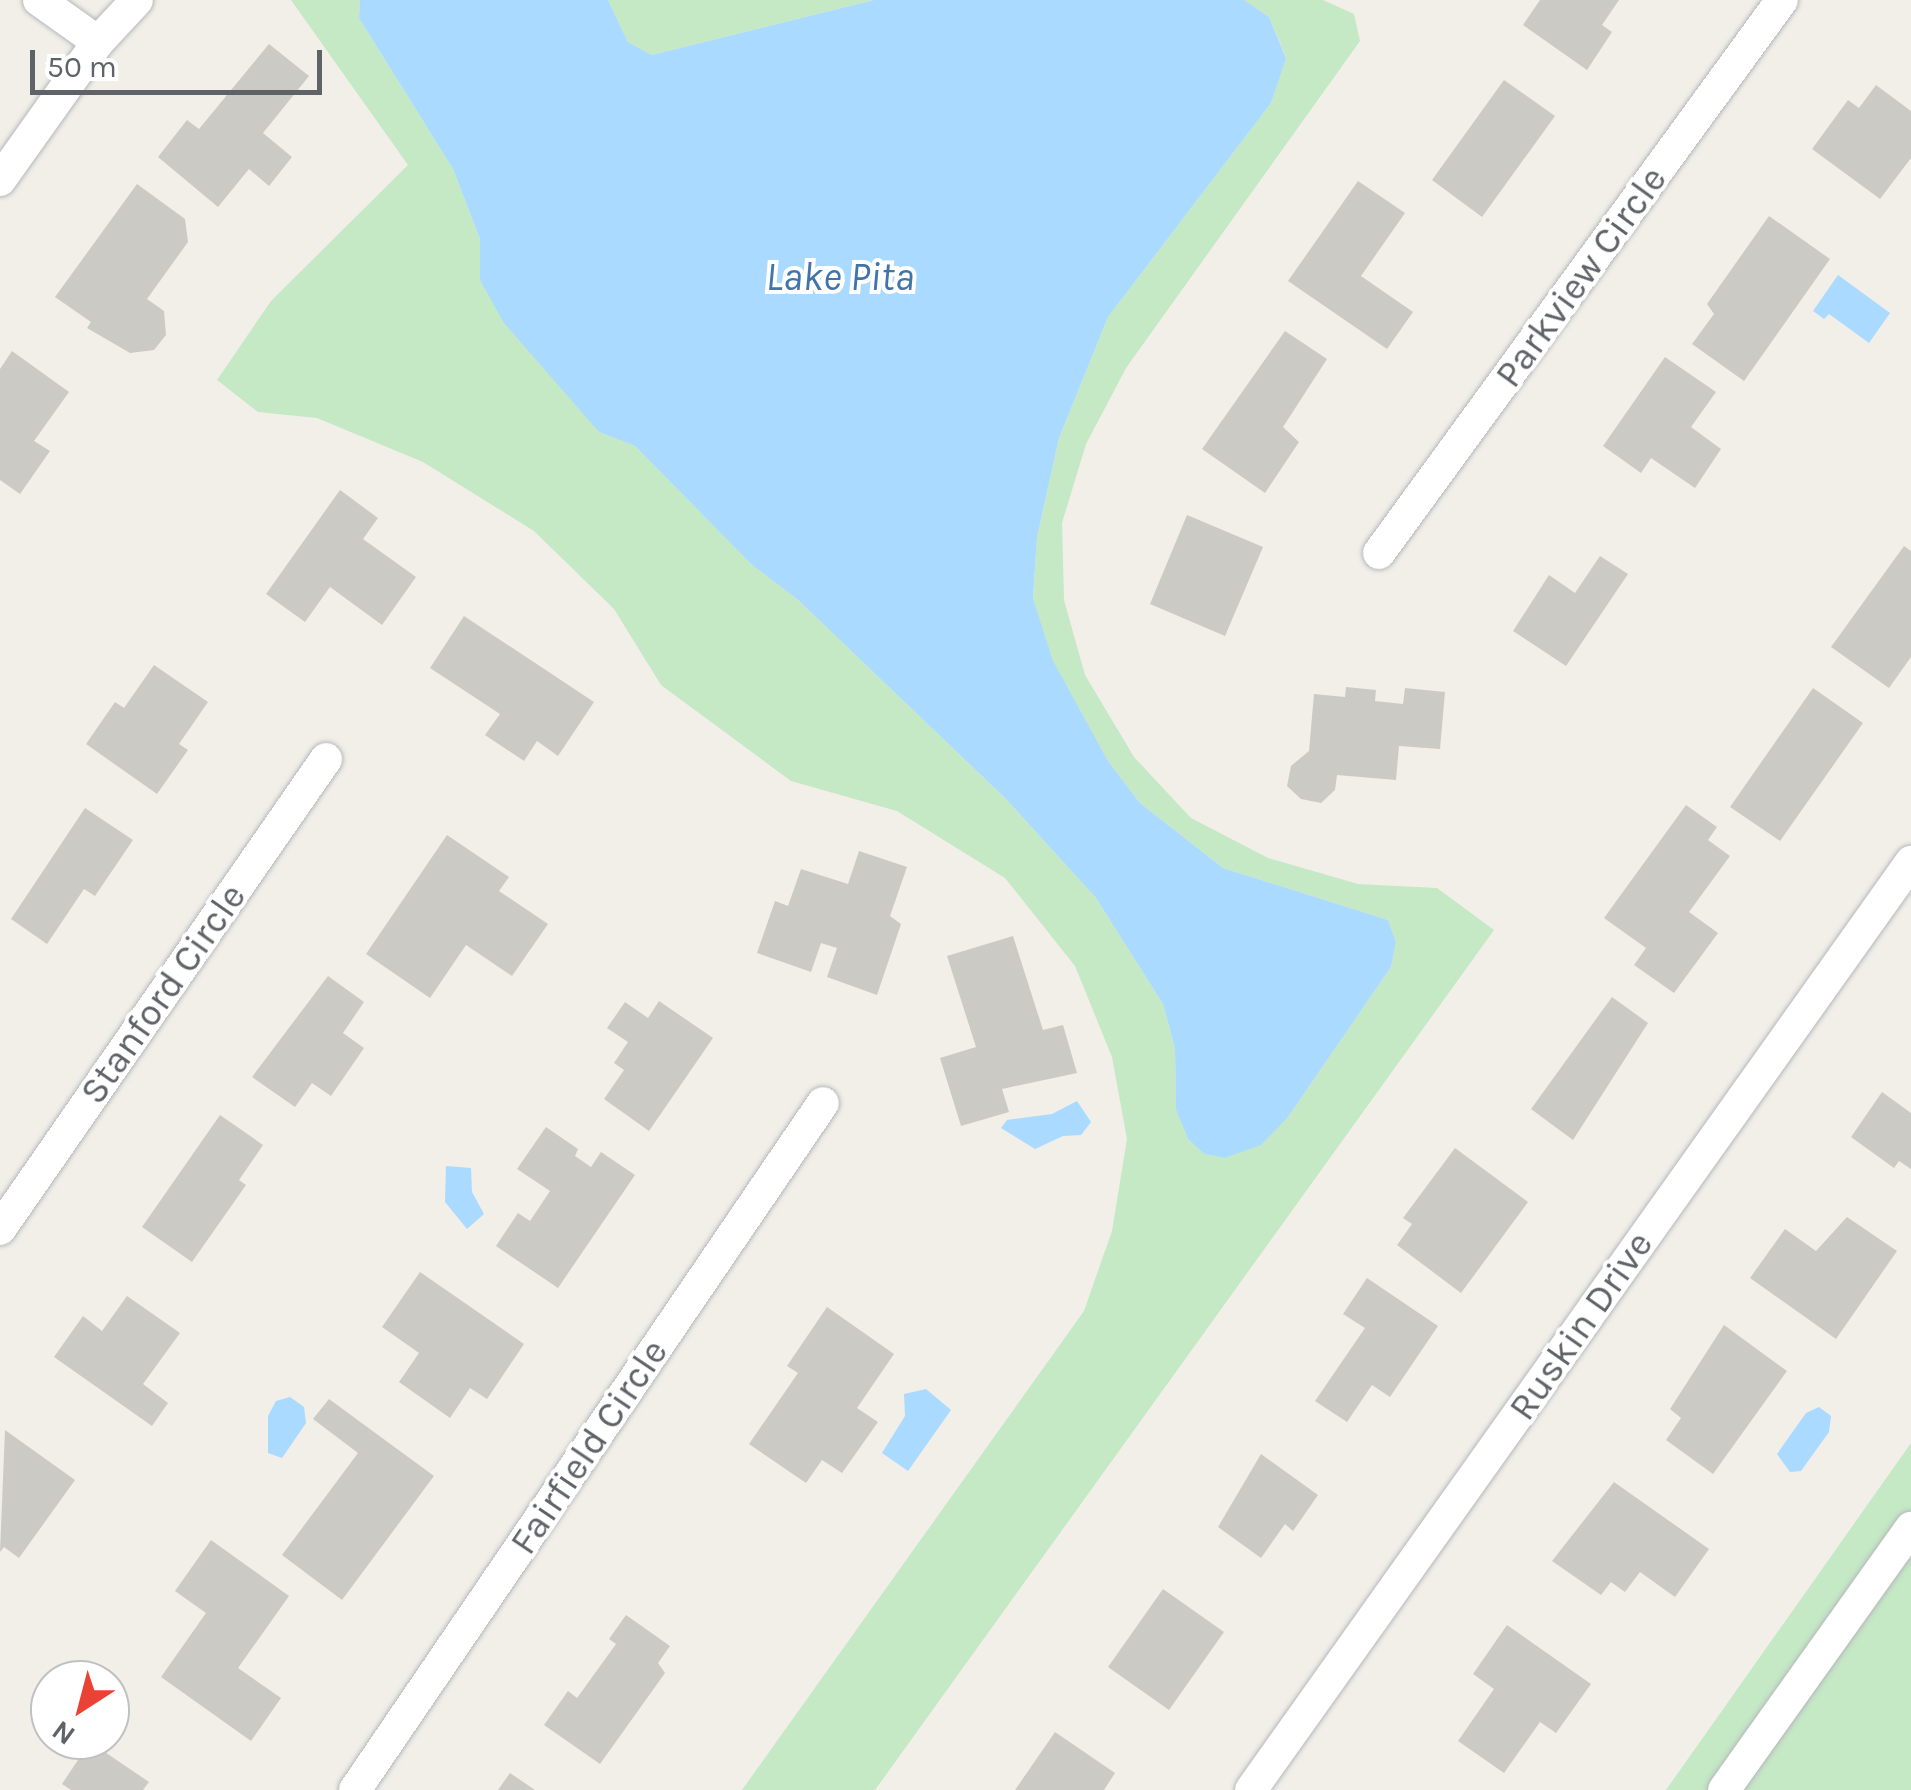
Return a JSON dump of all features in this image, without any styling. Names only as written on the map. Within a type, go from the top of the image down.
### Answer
[{"type":"street","points":[[39,0],[98,42]]},
{"type":"street","points":[[0,180],[98,42],[137,0]]},
{"type":"street","name":"Parkview Circle","points":[[1380,554],[1782,0]]},
{"type":"street","name":"Stanford Circle","points":[[0,1229],[326,760]]},
{"type":"street","name":"Ruskin Drive","points":[[1251,1790],[1911,862]]},
{"type":"street","name":"Fairfield Circle","points":[[355,1790],[823,1103]]},
{"type":"street","points":[[1724,1790],[1911,1528]]},
{"type":"green space","points":[[291,0],[360,0],[359,18],[453,169],[480,239],[480,280],[599,432],[635,446],[752,565],[797,599],[1005,798],[1096,898],[1163,1004],[1175,1048],[1176,1110],[1188,1139],[1204,1154],[1224,1158],[1288,1117],[1391,967],[1396,942],[1388,920],[1223,868],[1140,803],[1108,761],[1052,661],[1033,600],[1037,537],[1059,438],[1108,317],[1271,103],[1286,57],[1269,17],[1244,0],[1323,0],[1354,14],[1360,41],[1126,368],[1086,444],[1062,523],[1064,600],[1085,675],[1134,757],[1191,818],[1268,858],[1358,884],[1437,888],[1494,930],[875,1790],[742,1790],[1084,1311],[1112,1231],[1127,1139],[1112,1057],[1075,966],[1005,878],[897,811],[791,781],[661,685],[614,609],[534,531],[423,462],[317,418],[258,412],[217,380],[271,301],[408,165]]},
{"type":"green space","points":[[608,0],[874,0],[652,55],[628,42]]},
{"type":"green space","points":[[1911,1443],[1911,1790],[1666,1790],[1820,1572]]},
{"type":"water","name":"Lake Pita","points":[[360,0],[608,0],[628,42],[652,55],[874,0],[1244,0],[1269,17],[1286,58],[1271,103],[1108,317],[1059,438],[1037,537],[1033,599],[1053,661],[1108,761],[1140,803],[1223,868],[1388,920],[1396,942],[1391,967],[1288,1117],[1261,1145],[1224,1158],[1204,1154],[1188,1139],[1176,1110],[1175,1048],[1163,1004],[1096,898],[1005,798],[797,599],[752,565],[635,446],[599,432],[504,323],[480,280],[480,239],[453,169],[359,18]]},
{"type":"water","points":[[1838,275],[1890,313],[1869,343],[1829,314],[1824,319],[1813,311]]},
{"type":"water","points":[[1077,1101],[1091,1122],[1081,1135],[1063,1136],[1035,1149],[1001,1128],[1007,1120],[1052,1114]]},
{"type":"water","points":[[446,1166],[471,1168],[472,1192],[484,1214],[467,1229],[445,1202]]},
{"type":"water","points":[[926,1389],[951,1410],[908,1471],[882,1453],[905,1416],[904,1394]]},
{"type":"water","points":[[290,1397],[304,1407],[306,1423],[282,1458],[268,1453],[268,1416],[276,1401]]},
{"type":"water","points":[[1819,1407],[1831,1416],[1829,1432],[1801,1471],[1790,1472],[1777,1454],[1806,1413]]},
{"type":"building","points":[[1540,0],[1619,0],[1602,25],[1612,32],[1587,70],[1523,25]]},
{"type":"building","points":[[269,44],[309,76],[263,133],[292,157],[269,186],[249,169],[218,207],[158,157],[187,120],[199,129]]},
{"type":"building","points":[[1504,80],[1555,116],[1482,217],[1432,180]]},
{"type":"building","points":[[1876,85],[1911,111],[1911,158],[1880,199],[1812,149],[1848,100],[1859,108]]},
{"type":"building","points":[[1358,181],[1405,213],[1361,276],[1413,312],[1387,349],[1288,281]]},
{"type":"building","points":[[137,184],[185,219],[188,242],[147,299],[164,311],[166,335],[154,350],[130,353],[87,328],[91,322],[55,297]]},
{"type":"building","points":[[1769,216],[1830,259],[1744,381],[1692,344],[1714,314],[1707,304]]},
{"type":"building","points":[[1285,331],[1327,359],[1283,427],[1299,442],[1265,493],[1202,449]]},
{"type":"building","points":[[12,351],[69,392],[34,441],[50,451],[20,494],[0,480],[0,369]]},
{"type":"building","points":[[1665,357],[1716,392],[1691,427],[1721,449],[1695,488],[1651,458],[1641,473],[1603,446]]},
{"type":"building","points":[[340,490],[378,518],[363,539],[416,577],[382,625],[330,587],[305,622],[266,594]]},
{"type":"building","points":[[1187,515],[1263,547],[1225,636],[1150,604]]},
{"type":"building","points":[[1904,546],[1911,551],[1911,657],[1889,688],[1831,647]]},
{"type":"building","points":[[1600,556],[1628,574],[1566,666],[1513,631],[1549,575],[1575,593]]},
{"type":"building","points":[[464,616],[594,702],[558,756],[537,741],[524,761],[485,735],[500,714],[430,668]]},
{"type":"building","points":[[154,665],[208,702],[179,744],[188,750],[157,794],[86,744],[115,702],[124,708]]},
{"type":"building","points":[[1346,687],[1376,690],[1375,701],[1403,704],[1405,688],[1445,692],[1440,749],[1399,746],[1396,780],[1337,775],[1335,790],[1321,803],[1301,799],[1287,786],[1291,766],[1309,751],[1314,694],[1345,697]]},
{"type":"building","points":[[1813,688],[1863,723],[1780,841],[1730,807]]},
{"type":"building","points":[[1686,805],[1717,827],[1708,840],[1730,856],[1689,912],[1718,933],[1674,993],[1634,965],[1646,948],[1604,918]]},
{"type":"building","points":[[85,808],[133,840],[95,896],[84,889],[47,944],[11,919]]},
{"type":"building","points":[[447,835],[509,877],[499,891],[548,924],[512,976],[466,945],[430,998],[366,954]]},
{"type":"building","points":[[859,851],[907,867],[890,916],[901,924],[877,995],[827,977],[837,948],[821,943],[811,972],[757,953],[775,901],[788,906],[801,869],[848,884]]},
{"type":"building","points":[[1013,936],[1043,1030],[1063,1025],[1077,1073],[1002,1089],[1009,1112],[961,1126],[940,1058],[976,1047],[947,956]]},
{"type":"building","points":[[328,976],[364,1002],[343,1033],[364,1048],[331,1096],[312,1083],[295,1107],[252,1077]]},
{"type":"building","points":[[1612,997],[1648,1023],[1573,1140],[1531,1109]]},
{"type":"building","points":[[659,1001],[713,1038],[649,1131],[604,1099],[624,1070],[614,1063],[628,1042],[607,1028],[625,1002],[648,1018]]},
{"type":"building","points":[[1882,1092],[1911,1113],[1911,1169],[1899,1161],[1894,1168],[1851,1137]]},
{"type":"building","points":[[220,1115],[263,1145],[239,1180],[246,1185],[192,1262],[142,1227]]},
{"type":"building","points":[[546,1127],[578,1149],[575,1156],[591,1167],[601,1152],[635,1175],[558,1288],[496,1246],[518,1213],[530,1221],[550,1191],[517,1169]]},
{"type":"building","points":[[1455,1148],[1528,1202],[1461,1293],[1397,1245],[1412,1224],[1403,1218]]},
{"type":"building","points":[[1847,1217],[1897,1251],[1836,1339],[1750,1278],[1785,1229],[1816,1251]]},
{"type":"building","points":[[420,1272],[524,1344],[487,1399],[470,1388],[450,1418],[399,1382],[419,1353],[382,1327]]},
{"type":"building","points":[[1367,1278],[1438,1326],[1390,1397],[1372,1385],[1347,1422],[1315,1401],[1365,1328],[1343,1314]]},
{"type":"building","points":[[127,1296],[180,1333],[143,1384],[168,1403],[152,1426],[54,1357],[83,1316],[102,1331]]},
{"type":"building","points":[[827,1307],[894,1354],[857,1408],[878,1422],[842,1473],[822,1460],[806,1483],[749,1444],[798,1373],[787,1366]]},
{"type":"building","points":[[1724,1325],[1787,1371],[1713,1474],[1666,1440],[1681,1418],[1670,1409]]},
{"type":"building","points":[[329,1399],[434,1476],[342,1600],[282,1555],[358,1453],[313,1419]]},
{"type":"building","points":[[5,1430],[75,1480],[19,1558],[4,1547],[0,1552]]},
{"type":"building","points":[[1261,1454],[1318,1495],[1293,1531],[1285,1524],[1261,1558],[1218,1527]]},
{"type":"building","points":[[1614,1482],[1709,1549],[1675,1597],[1640,1572],[1625,1592],[1611,1582],[1601,1595],[1552,1561]]},
{"type":"building","points":[[211,1540],[289,1596],[238,1668],[281,1698],[251,1741],[161,1677],[206,1613],[175,1591]]},
{"type":"building","points":[[1163,1589],[1224,1632],[1169,1710],[1108,1667]]},
{"type":"building","points":[[626,1615],[670,1646],[658,1663],[665,1673],[600,1764],[544,1725],[568,1691],[577,1698],[616,1644],[609,1639]]},
{"type":"building","points":[[1507,1625],[1591,1684],[1556,1733],[1540,1722],[1504,1773],[1458,1741],[1494,1689],[1473,1674]]},
{"type":"building","points":[[1055,1732],[1115,1773],[1104,1790],[1015,1790]]},
{"type":"building","points":[[78,1760],[117,1760],[149,1782],[143,1790],[71,1790],[62,1784]]},
{"type":"building","points":[[510,1773],[535,1790],[498,1790]]}]
